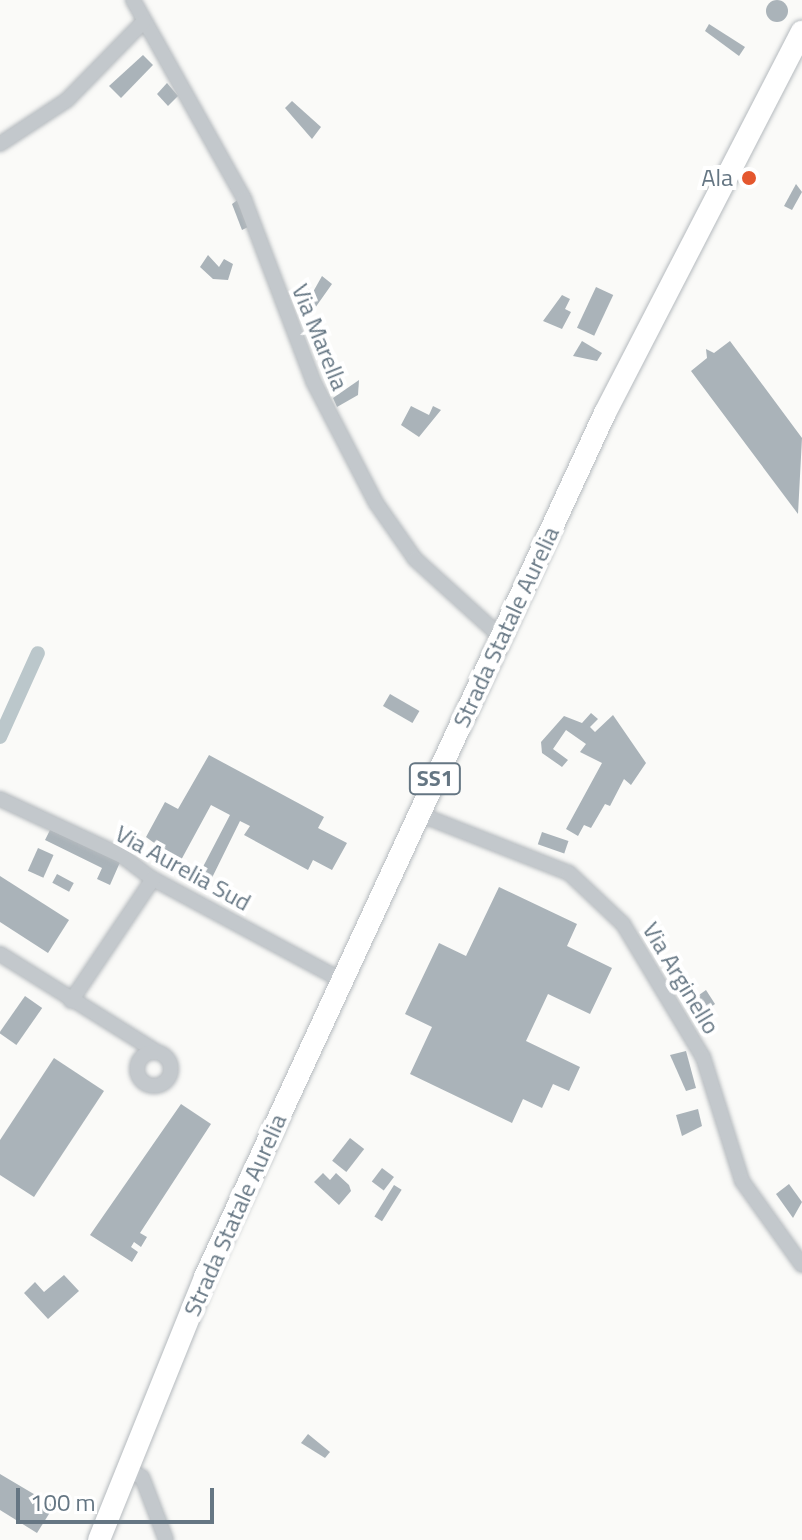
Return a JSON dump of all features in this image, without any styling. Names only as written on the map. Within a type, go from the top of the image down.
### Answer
[{"type":"main road","name":"Strada Statale Aurelia","points":[[99,1540],[205,1277],[605,413],[802,32]]},
{"type":"street","name":"Via Marella","points":[[133,0],[244,199],[313,381],[376,503],[415,559],[502,638]]},
{"type":"street","points":[[0,144],[67,100],[144,21]]},
{"type":"street","name":"Via Aurelia Sud","points":[[0,799],[122,856],[153,879],[341,980]]},
{"type":"street","name":"Via Arginello","points":[[419,814],[569,873],[623,924],[703,1057],[742,1181],[802,1265]]},
{"type":"street","points":[[71,1001],[153,879]]},
{"type":"street","points":[[0,954],[157,1052]]},
{"type":"street","points":[[126,1470],[142,1477],[166,1540]]},
{"type":"building","points":[[777,0],[785,3],[788,11],[785,19],[777,22],[769,19],[766,11],[769,3]]},
{"type":"building","points":[[709,24],[745,47],[739,56],[705,31]]},
{"type":"building","points":[[143,55],[153,65],[121,98],[109,86]]},
{"type":"building","points":[[167,83],[178,96],[168,106],[157,94]]},
{"type":"building","points":[[292,101],[321,127],[312,139],[285,108]]},
{"type":"building","points":[[796,184],[802,192],[792,210],[784,206]]},
{"type":"building","points":[[239,199],[250,226],[242,230],[232,204]]},
{"type":"building","points":[[208,255],[219,267],[224,259],[233,264],[228,280],[213,279],[200,267]]},
{"type":"building","points":[[322,276],[332,284],[315,308],[298,295],[305,286],[313,292]]},
{"type":"building","points":[[596,287],[613,295],[594,336],[577,328]]},
{"type":"building","points":[[562,295],[570,299],[565,309],[571,312],[562,329],[543,321]]},
{"type":"building","points":[[582,341],[602,353],[597,361],[573,356]]},
{"type":"building","points":[[730,341],[802,438],[798,514],[691,371],[707,358],[706,349],[714,353]]},
{"type":"building","points":[[359,380],[358,395],[337,407],[333,398]]},
{"type":"building","points":[[411,406],[429,415],[433,406],[441,410],[419,437],[401,425]]},
{"type":"building","points":[[390,694],[419,711],[412,723],[383,706]]},
{"type":"building","points":[[591,713],[598,719],[590,727],[595,732],[613,715],[646,763],[631,785],[624,779],[610,806],[605,804],[591,828],[584,825],[578,836],[566,829],[602,763],[580,752],[586,744],[566,730],[553,749],[568,760],[562,767],[542,753],[541,742],[564,716],[582,723]]},
{"type":"building","points":[[209,755],[324,817],[318,828],[347,843],[332,870],[313,860],[308,870],[244,835],[250,826],[240,821],[205,892],[193,886],[230,815],[211,805],[180,862],[146,837],[165,802],[178,809]]},
{"type":"building","points":[[50,830],[121,860],[110,885],[97,879],[102,868],[45,840]]},
{"type":"building","points":[[542,832],[568,841],[564,853],[538,844]]},
{"type":"building","points":[[38,848],[54,855],[43,878],[28,871]]},
{"type":"building","points":[[57,874],[74,883],[69,892],[52,883]]},
{"type":"building","points":[[0,876],[69,920],[48,953],[0,922]]},
{"type":"building","points":[[499,887],[577,924],[567,946],[612,968],[590,1014],[548,994],[526,1041],[580,1067],[569,1091],[553,1084],[542,1108],[523,1099],[512,1123],[410,1074],[432,1027],[405,1014],[439,943],[466,956]]},
{"type":"building","points":[[706,990],[715,1004],[696,1018],[692,1000]]},
{"type":"building","points":[[25,996],[42,1008],[16,1045],[0,1032]]},
{"type":"building","points":[[686,1051],[696,1088],[686,1091],[670,1055]]},
{"type":"building","points":[[54,1058],[104,1091],[34,1197],[0,1175],[0,1140]]},
{"type":"building","points":[[181,1104],[211,1124],[140,1233],[147,1237],[141,1247],[134,1242],[131,1247],[138,1252],[132,1262],[90,1235]]},
{"type":"building","points":[[698,1109],[702,1126],[682,1136],[676,1115]]},
{"type":"building","points":[[350,1138],[364,1149],[346,1172],[332,1161]]},
{"type":"building","points":[[382,1168],[394,1177],[384,1191],[372,1182]]},
{"type":"building","points":[[323,1173],[330,1180],[336,1173],[349,1185],[351,1191],[339,1205],[314,1182]]},
{"type":"building","points":[[789,1184],[802,1202],[793,1218],[776,1194]]},
{"type":"building","points":[[394,1185],[402,1190],[382,1221],[374,1216]]},
{"type":"building","points":[[64,1275],[79,1291],[48,1319],[24,1293],[35,1282],[44,1292]]},
{"type":"building","points":[[308,1434],[330,1452],[325,1458],[301,1443]]},
{"type":"building","points":[[0,1474],[54,1506],[37,1533],[0,1510]]},
{"type":"waterway","points":[[0,737],[38,653]]},
{"type":"place","name":"Ala","points":[[749,178]]}]
